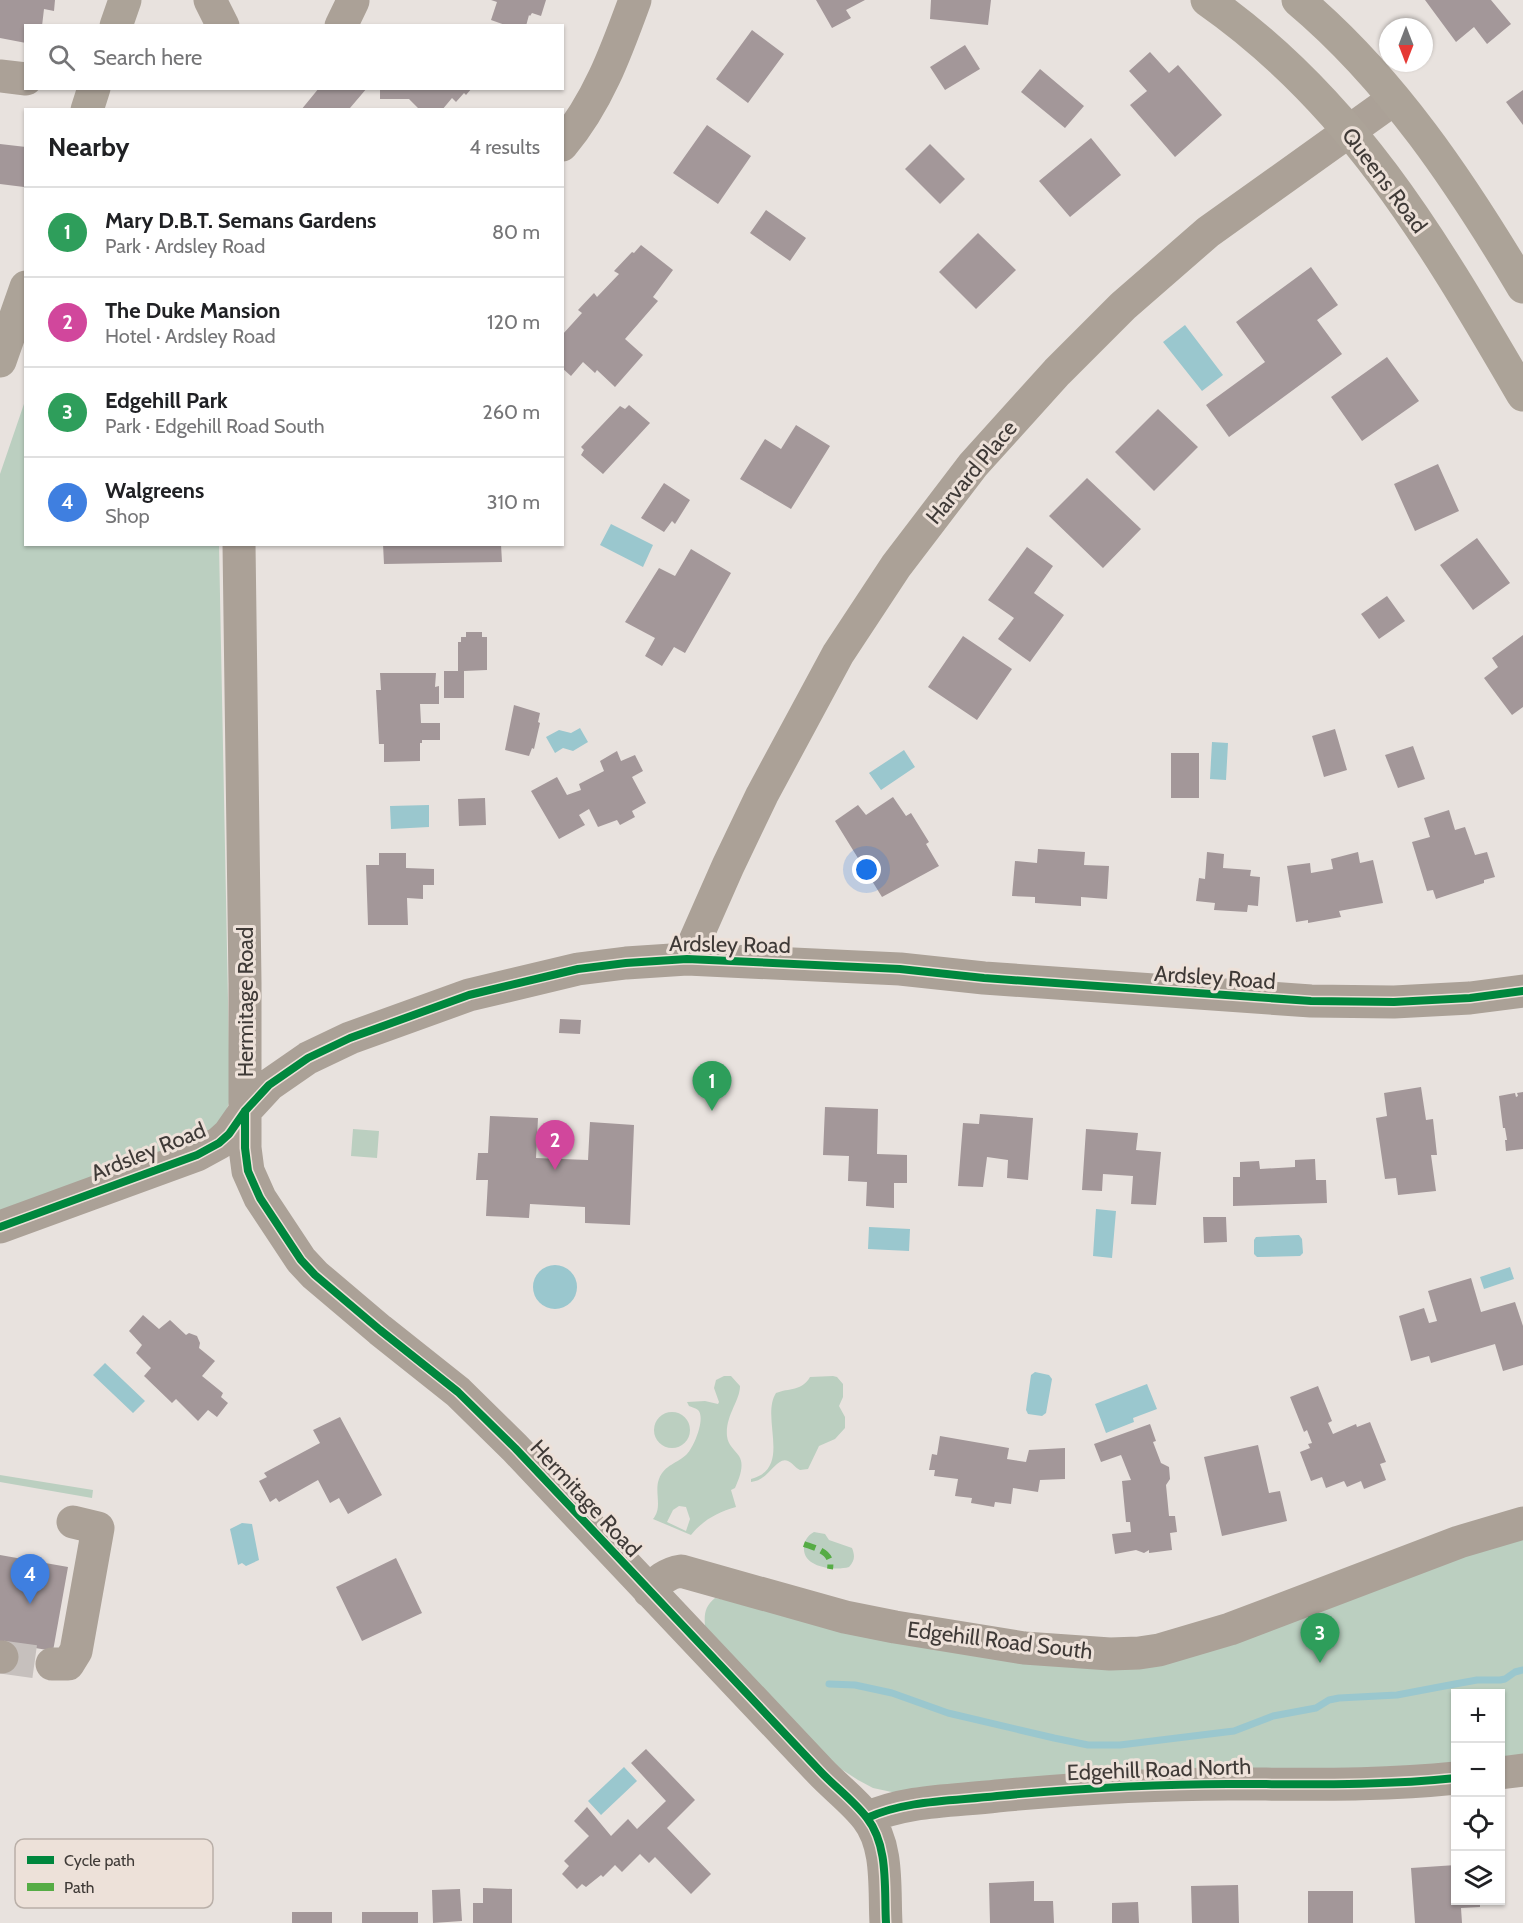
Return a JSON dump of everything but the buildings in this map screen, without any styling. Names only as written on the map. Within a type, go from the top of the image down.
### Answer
[{"type":"main road","points":[[117,24],[125,0]]},
{"type":"main road","name":"Queens Road","points":[[1207,0],[1307,84],[1350,131],[1426,234],[1523,394]]},
{"type":"main road","points":[[1298,0],[1354,52],[1429,142],[1474,207],[1523,287]]},
{"type":"main road","points":[[88,108],[93,90]]},
{"type":"main road","points":[[1,357],[24,293]]},
{"type":"street","points":[[210,0],[222,24]]},
{"type":"street","points":[[342,24],[354,0],[346,0]]},
{"type":"street","points":[[564,143],[578,126],[612,64],[635,0]]},
{"type":"street","points":[[0,76],[24,79]]},
{"type":"street","name":"Harvard Place","points":[[687,959],[762,795],[838,654],[896,566],[973,465],[1057,372],[1124,306],[1209,232],[1394,99]]},
{"type":"street","name":"Hermitage Road","points":[[238,546],[245,983],[245,1148],[248,1171],[260,1198],[301,1260],[315,1275],[458,1392],[515,1448],[820,1772],[867,1818],[877,1835],[883,1858],[886,1923]]},
{"type":"street","name":"Ardsley Road","points":[[0,1227],[197,1155],[224,1138],[269,1085],[308,1058],[350,1038],[469,995],[578,969],[687,959],[900,969],[1311,1001],[1394,1002],[1470,998],[1523,992]]},
{"type":"street","points":[[52,1664],[68,1664],[76,1651],[98,1528],[73,1522]]},
{"type":"street","name":"Edgehill Road South","points":[[649,1591],[661,1579],[681,1571],[845,1617],[895,1627],[1024,1648],[1110,1654],[1139,1653],[1159,1650],[1230,1629],[1459,1542],[1523,1523]]},
{"type":"street","points":[[1505,1772],[1523,1770]]},
{"type":"street","name":"Edgehill Road North","points":[[867,1818],[919,1804],[1052,1791],[1227,1784],[1364,1784],[1451,1778]]},
{"type":"green space","points":[[24,404],[24,546],[219,546],[230,1100],[218,1135],[0,1222],[0,474]]},
{"type":"green space","points":[[353,1129],[379,1131],[377,1158],[351,1156]]},
{"type":"green space","points":[[724,1376],[731,1376],[740,1386],[727,1429],[729,1442],[741,1460],[741,1472],[735,1488],[731,1490],[736,1507],[711,1517],[691,1535],[653,1519],[658,1505],[658,1484],[664,1470],[687,1454],[696,1439],[700,1414],[687,1402],[705,1401],[718,1404],[714,1388],[716,1380]],"holes":[[[679,1506],[686,1507],[690,1519],[686,1531],[667,1522],[673,1510]]]},
{"type":"green space","points":[[833,1376],[843,1384],[843,1397],[839,1406],[845,1417],[845,1428],[835,1439],[819,1446],[808,1469],[800,1470],[784,1460],[763,1478],[751,1482],[751,1479],[763,1473],[770,1464],[773,1454],[771,1415],[776,1393],[799,1387],[810,1377]]},
{"type":"green space","points":[[672,1412],[685,1417],[690,1430],[685,1443],[672,1448],[659,1443],[654,1430],[659,1417]]},
{"type":"green space","points":[[0,1475],[93,1490],[92,1498],[0,1482]]},
{"type":"green space","points":[[814,1532],[825,1534],[829,1540],[852,1548],[854,1558],[849,1567],[828,1568],[808,1560],[804,1545]]},
{"type":"green space","points":[[1523,1532],[1523,1762],[1505,1764],[1505,1689],[1451,1689],[1451,1770],[901,1794],[873,1788],[841,1769],[825,1754],[705,1626],[706,1610],[715,1598],[1070,1662]]},
{"type":"water","points":[[1185,325],[1223,375],[1202,391],[1163,342]]},
{"type":"water","points":[[611,524],[653,545],[643,567],[600,545]]},
{"type":"water","points":[[580,728],[588,742],[573,751],[563,748],[555,753],[546,737],[559,730],[571,733]]},
{"type":"water","points":[[1212,742],[1228,743],[1226,780],[1210,779]]},
{"type":"water","points":[[904,750],[915,767],[881,790],[869,773]]},
{"type":"water","points":[[429,805],[429,827],[391,829],[390,806]]},
{"type":"water","points":[[1096,1209],[1116,1211],[1112,1258],[1093,1256]]},
{"type":"water","points":[[869,1227],[910,1229],[909,1251],[868,1249]]},
{"type":"water","points":[[1299,1235],[1302,1239],[1303,1253],[1300,1256],[1257,1257],[1254,1254],[1256,1237]]},
{"type":"water","points":[[555,1265],[571,1271],[577,1287],[571,1303],[555,1309],[539,1303],[533,1287],[539,1271]]},
{"type":"water","points":[[1510,1267],[1514,1279],[1484,1289],[1480,1277]]},
{"type":"water","points":[[105,1363],[145,1401],[133,1413],[93,1375]]},
{"type":"water","points":[[1035,1372],[1049,1375],[1052,1379],[1046,1413],[1042,1416],[1028,1414],[1026,1410],[1031,1375]]},
{"type":"water","points":[[1147,1384],[1157,1409],[1133,1418],[1134,1422],[1106,1433],[1095,1404]]},
{"type":"water","points":[[242,1523],[252,1524],[259,1560],[246,1566],[242,1563],[238,1565],[230,1529]]},
{"type":"water","points":[[624,1767],[637,1781],[601,1815],[588,1801]]},
{"type":"waterway","points":[[829,1684],[855,1685],[892,1693],[948,1713],[1054,1738],[1088,1745],[1120,1745],[1234,1731],[1273,1716],[1316,1708],[1329,1700],[1397,1695],[1477,1680],[1500,1680],[1523,1670]]},
{"type":"tunnel","points":[[2,1657],[52,1664]]},
{"type":"marked path","points":[[804,1544],[827,1555],[830,1569]]},
{"type":"cycle path","points":[[0,1227],[197,1155],[219,1143],[229,1134],[245,1111],[269,1085],[308,1058],[350,1038],[469,995],[578,969],[687,959],[900,969],[984,978],[1311,1001],[1394,1002],[1470,998],[1523,991]]},
{"type":"cycle path","points":[[245,1111],[245,1148],[248,1171],[260,1198],[301,1260],[315,1275],[380,1330],[458,1392],[515,1448],[867,1818],[879,1841],[882,1855],[886,1923]]},
{"type":"cycle path","points":[[867,1818],[914,1804],[1083,1789],[1199,1784],[1370,1783],[1451,1779]]},
{"type":"place","name":"Mary D.B.T. Semans Gardens","points":[[712,1111]]},
{"type":"place","name":"The Duke Mansion","points":[[555,1170]]},
{"type":"place","name":"Walgreens","points":[[30,1604]]},
{"type":"place","name":"Edgehill Park","points":[[1320,1663]]}]
